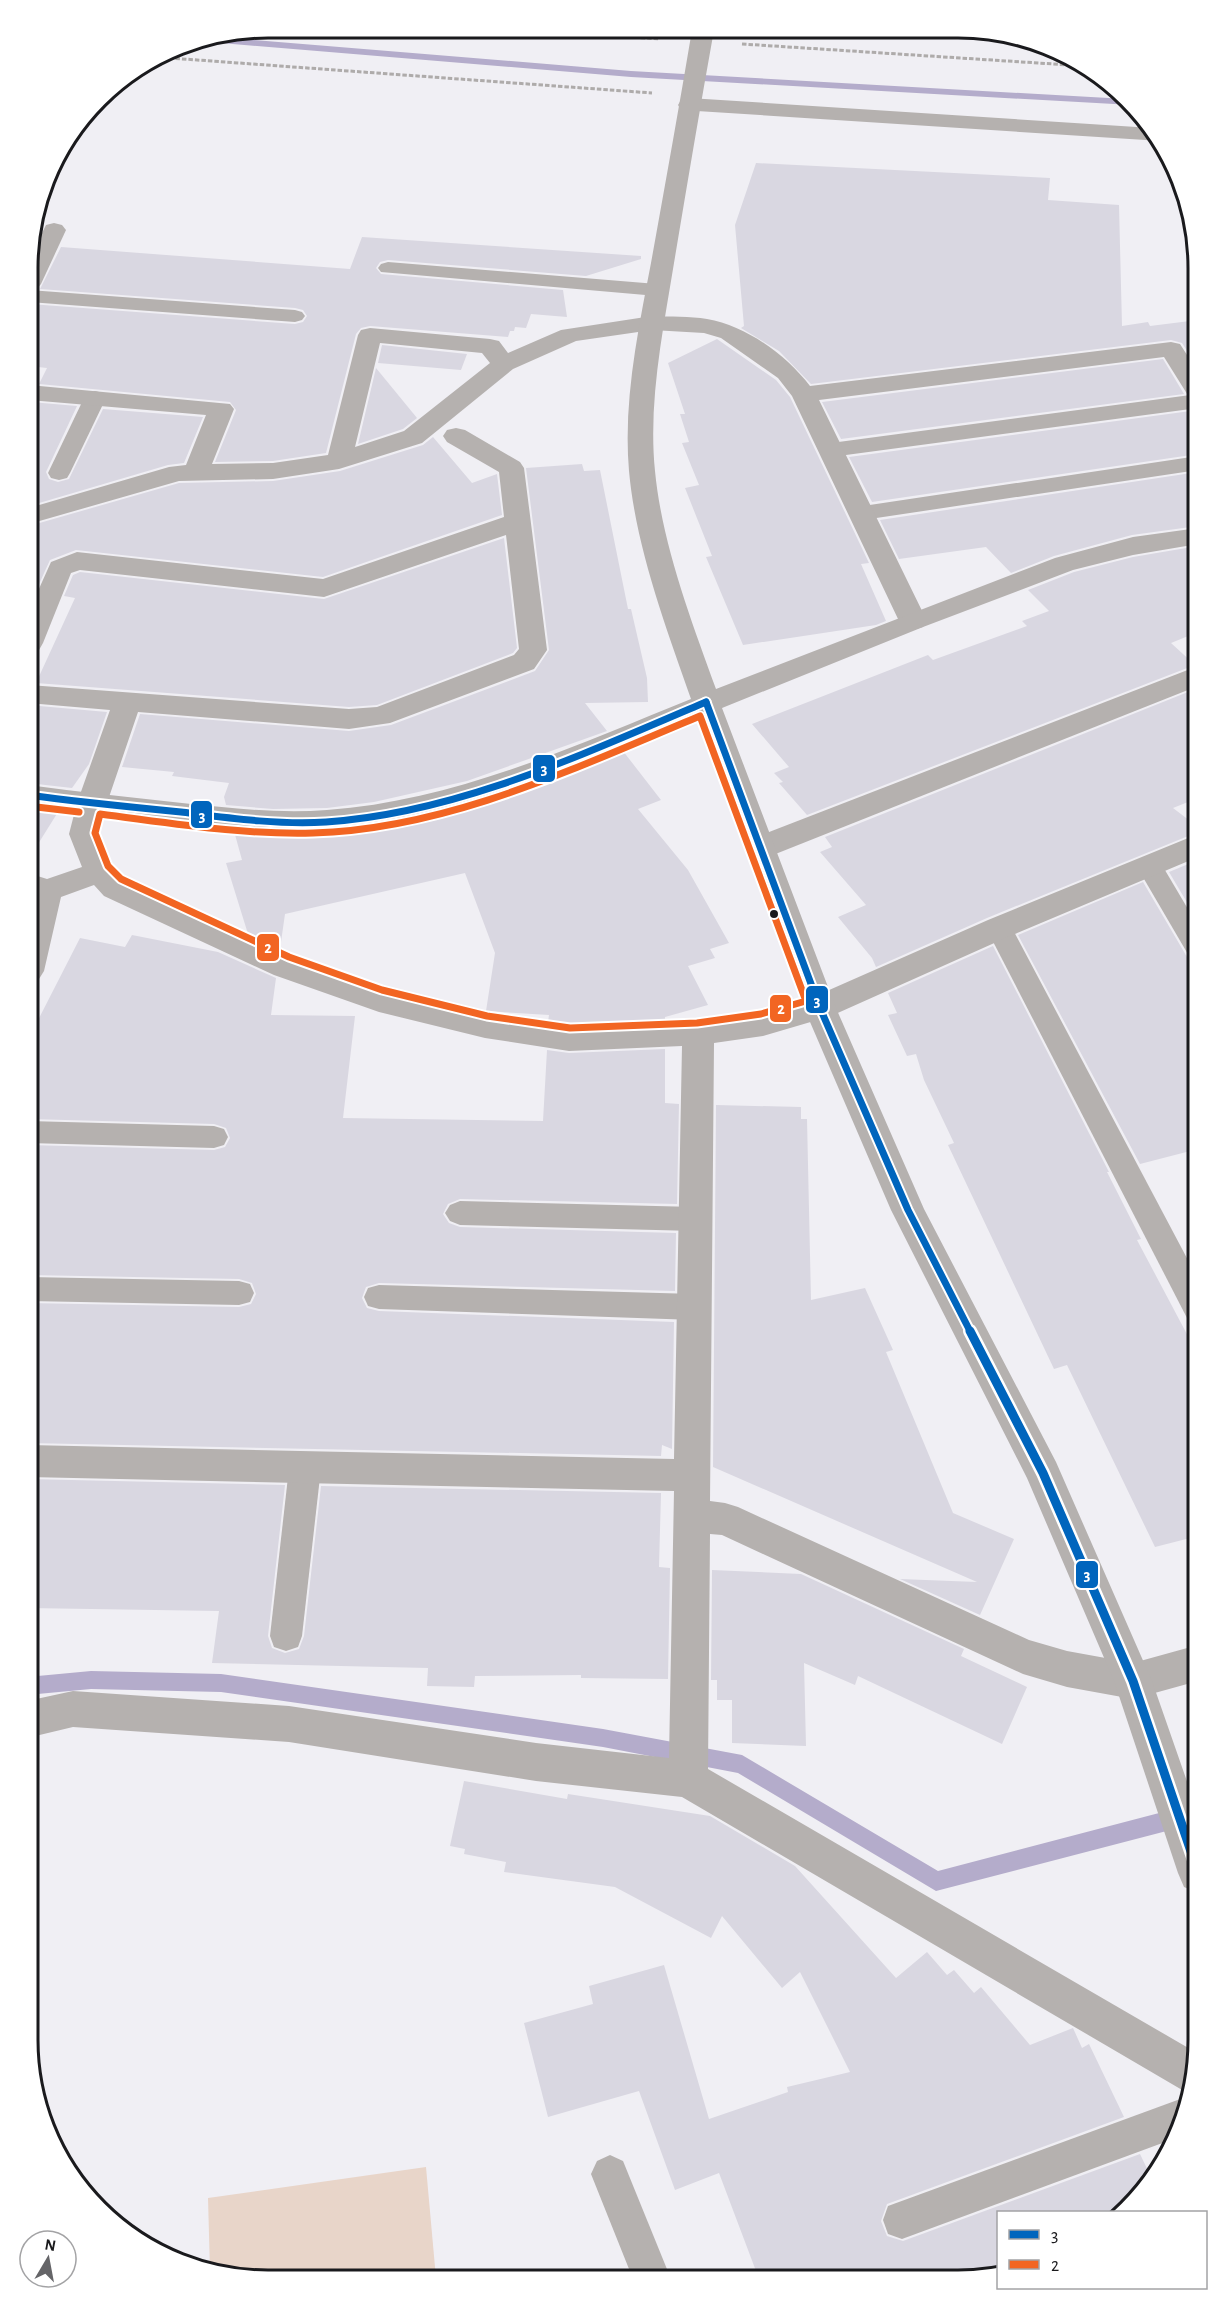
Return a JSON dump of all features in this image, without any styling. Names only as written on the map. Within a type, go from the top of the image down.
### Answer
[{"type":"street","points":[[702,39],[657,290],[640,418],[642,472],[653,530],[673,607],[820,1008],[908,1209],[1043,1473],[1133,1681],[1188,1844]]},
{"type":"street","points":[[690,98],[1145,134]]},
{"type":"street","points":[[38,265],[54,230]]},
{"type":"street","points":[[38,513],[178,473],[273,471],[339,461],[413,437],[504,364],[570,336],[652,323],[706,326],[730,333],[787,373],[804,394],[913,621]]},
{"type":"street","points":[[339,461],[370,335],[490,346],[504,364]]},
{"type":"street","points":[[804,394],[1171,349],[1188,376]]},
{"type":"street","points":[[38,393],[221,409],[196,471]]},
{"type":"street","points":[[38,695],[349,719],[380,716],[524,663],[533,650],[512,468],[456,436]]},
{"type":"street","points":[[38,608],[60,568],[77,561],[324,588],[517,522]]},
{"type":"street","points":[[38,796],[286,822],[345,820],[405,809],[472,793],[536,772],[706,702],[1064,564],[1133,546],[1188,538]]},
{"type":"street","points":[[762,847],[1188,679]]},
{"type":"street","points":[[127,702],[92,803],[84,834],[99,872],[115,888],[285,967],[379,1000],[485,1026],[569,1039],[698,1033],[763,1024],[820,1008],[999,928],[1188,850]]},
{"type":"street","points":[[38,887],[99,872]]},
{"type":"street","points":[[688,1779],[698,1033]]},
{"type":"street","points":[[38,1461],[692,1475]]},
{"type":"street","points":[[691,1516],[724,1519],[1023,1656],[1067,1669],[1133,1681],[1188,1666]]},
{"type":"street","points":[[38,1717],[73,1709],[290,1724],[536,1762],[688,1779],[1186,2070]]},
{"type":"lane","points":[[388,268],[657,290]]},
{"type":"lane","points":[[38,297],[295,316]]},
{"type":"lane","points":[[59,473],[95,398]]},
{"type":"lane","points":[[831,450],[1188,402]]},
{"type":"lane","points":[[863,513],[1188,464]]},
{"type":"lane","points":[[1150,867],[1188,932]]},
{"type":"lane","points":[[999,928],[1188,1291]]},
{"type":"lane","points":[[38,1132],[214,1137]]},
{"type":"lane","points":[[460,1213],[696,1219]]},
{"type":"lane","points":[[38,1289],[239,1293]]},
{"type":"lane","points":[[379,1297],[694,1307]]},
{"type":"lane","points":[[286,1636],[305,1468]]},
{"type":"lane","points":[[902,2220],[1172,2121]]},
{"type":"lane","points":[[610,2174],[648,2270]]},
{"type":"path","points":[[683,38],[1066,65]]},
{"type":"shaded area","points":[[426,2167],[435,2270],[268,2270],[237,2268],[210,2262],[208,2198]]},
{"type":"building","points":[[756,163],[1050,178],[1048,200],[1119,205],[1122,326],[1148,322],[1150,326],[1188,321],[1188,352],[1182,343],[1171,340],[811,384],[779,351],[741,328],[744,326],[735,225]]},
{"type":"building","points":[[362,237],[641,256],[641,259],[586,276],[388,260],[380,262],[376,268],[381,274],[563,290],[567,317],[531,314],[526,328],[515,327],[514,331],[510,331],[508,337],[370,326],[361,328],[356,334],[326,453],[273,461],[215,462],[236,410],[230,402],[39,384],[47,368],[38,367],[38,305],[295,324],[303,322],[307,316],[303,310],[295,308],[40,289],[61,247],[350,269]]},
{"type":"building","points":[[717,339],[776,380],[790,397],[869,563],[861,564],[886,621],[876,625],[743,645],[706,557],[712,556],[685,488],[699,485],[682,443],[689,442],[680,414],[685,414],[668,363]]},
{"type":"building","points":[[382,345],[467,354],[461,370],[378,363]]},
{"type":"building","points":[[1163,359],[1184,394],[841,439],[822,402]]},
{"type":"building","points":[[376,368],[417,418],[403,429],[358,444]]},
{"type":"building","points":[[38,403],[77,406],[46,472],[49,479],[58,482],[69,479],[103,409],[203,417],[184,463],[168,465],[38,503]]},
{"type":"building","points":[[1188,411],[1188,455],[872,502],[849,457]]},
{"type":"building","points":[[433,437],[472,483],[497,474],[502,515],[323,577],[76,550],[50,560],[38,586],[38,523],[179,483],[273,481],[340,471],[423,445]]},
{"type":"building","points":[[582,464],[584,471],[600,470],[628,609],[631,609],[647,678],[648,702],[585,703],[607,731],[467,781],[374,802],[327,808],[273,809],[226,805],[224,797],[229,783],[172,776],[174,772],[122,767],[140,714],[349,731],[391,725],[535,671],[549,650],[526,468]]},
{"type":"building","points":[[1188,474],[1188,527],[1132,535],[1054,556],[1011,573],[986,547],[899,559],[880,520]]},
{"type":"building","points":[[504,538],[517,648],[513,653],[377,705],[349,707],[38,683],[75,598],[64,596],[73,575],[80,572],[324,599]]},
{"type":"building","points":[[1188,548],[1188,636],[1171,643],[1188,659],[1188,668],[807,815],[779,783],[783,782],[774,773],[789,767],[752,724],[928,655],[933,660],[1027,626],[1022,621],[1049,611],[1028,590],[1074,572],[1133,557]]},
{"type":"building","points":[[1188,692],[1188,802],[1173,808],[1188,819],[1188,836],[987,918],[876,967],[872,958],[838,917],[866,905],[820,852],[832,847],[825,837]]},
{"type":"building","points":[[38,706],[107,712],[89,764],[72,788],[38,784]]},
{"type":"building","points":[[623,751],[661,800],[638,809],[688,870],[729,943],[710,949],[715,958],[688,966],[708,1005],[665,1017],[665,1020],[569,1025],[548,1022],[549,1015],[486,1011],[495,953],[465,873],[285,914],[280,949],[248,934],[226,863],[242,860],[234,831],[290,835],[326,834],[423,819],[517,791]]},
{"type":"building","points":[[38,809],[58,812],[38,844]]},
{"type":"building","points":[[1188,864],[1188,904],[1169,872]]},
{"type":"building","points":[[1143,882],[1188,957],[1188,1152],[1140,1164],[1018,935]]},
{"type":"building","points":[[132,935],[218,952],[276,978],[271,1015],[355,1016],[343,1118],[543,1121],[547,1050],[569,1053],[665,1049],[665,1103],[679,1104],[677,1204],[460,1199],[448,1204],[443,1214],[449,1223],[460,1227],[676,1233],[675,1291],[379,1283],[366,1287],[362,1298],[367,1308],[379,1311],[674,1322],[672,1449],[662,1445],[661,1456],[38,1443],[38,1303],[239,1307],[251,1304],[256,1294],[252,1283],[239,1279],[38,1275],[38,1145],[214,1150],[225,1147],[230,1138],[226,1128],[214,1124],[38,1119],[38,1020],[80,938],[125,947]]},
{"type":"building","points":[[993,946],[1109,1172],[1107,1172],[1141,1239],[1137,1240],[1188,1336],[1188,1539],[1155,1547],[1067,1365],[1054,1369],[948,1145],[954,1143],[924,1080],[916,1054],[907,1056],[888,1015],[897,1013],[888,993]]},
{"type":"building","points":[[716,1105],[801,1107],[801,1119],[807,1119],[811,1300],[865,1288],[893,1350],[886,1352],[953,1513],[1014,1539],[980,1615],[900,1579],[977,1582],[713,1467]]},
{"type":"building","points":[[38,1479],[285,1485],[268,1636],[272,1648],[285,1653],[299,1649],[304,1636],[321,1486],[661,1493],[659,1567],[670,1568],[668,1679],[581,1678],[581,1675],[475,1676],[474,1687],[427,1686],[428,1668],[212,1663],[219,1611],[38,1608]]},
{"type":"building","points":[[712,1570],[801,1574],[964,1649],[961,1656],[1027,1687],[1002,1744],[858,1676],[855,1685],[804,1663],[806,1746],[732,1743],[732,1700],[717,1700],[717,1680],[711,1680]]},
{"type":"building","points":[[464,1781],[567,1799],[568,1794],[710,1816],[795,1866],[896,1978],[927,1952],[947,1975],[954,1970],[974,1993],[981,1987],[1030,2045],[1073,2028],[1082,2048],[1089,2044],[1124,2117],[887,2204],[881,2221],[887,2236],[903,2241],[1140,2154],[1147,2169],[1110,2211],[997,2211],[997,2266],[957,2270],[756,2270],[719,2173],[675,2190],[639,2091],[548,2117],[524,2023],[593,2004],[589,1986],[664,1965],[709,2119],[788,2092],[787,2087],[850,2072],[800,1972],[782,1988],[722,1916],[711,1938],[615,1887],[504,1872],[506,1862],[464,1854],[465,1849],[450,1846]]},
{"type":"waterway","points":[[229,41],[631,74],[1116,101]]},
{"type":"waterway","points":[[38,1685],[91,1680],[221,1683],[603,1738],[742,1764],[936,1881],[1182,1817]]},
{"type":"transit line","name":"3","points":[[706,702],[820,1008],[908,1210],[1043,1473],[1133,1681],[1188,1843]]},
{"type":"transit line","name":"3","points":[[38,796],[246,819],[285,822],[345,820],[392,813],[484,789],[574,757],[706,702]]},
{"type":"transit line","name":"2","points":[[700,716],[806,1001],[761,1014],[697,1023],[570,1028],[487,1016],[382,990],[289,957],[121,879],[108,866],[95,833],[100,814],[253,832],[315,833],[391,824],[437,814],[527,786],[700,716]]},
{"type":"transit line","name":"2","points":[[38,807],[79,812]]}]
